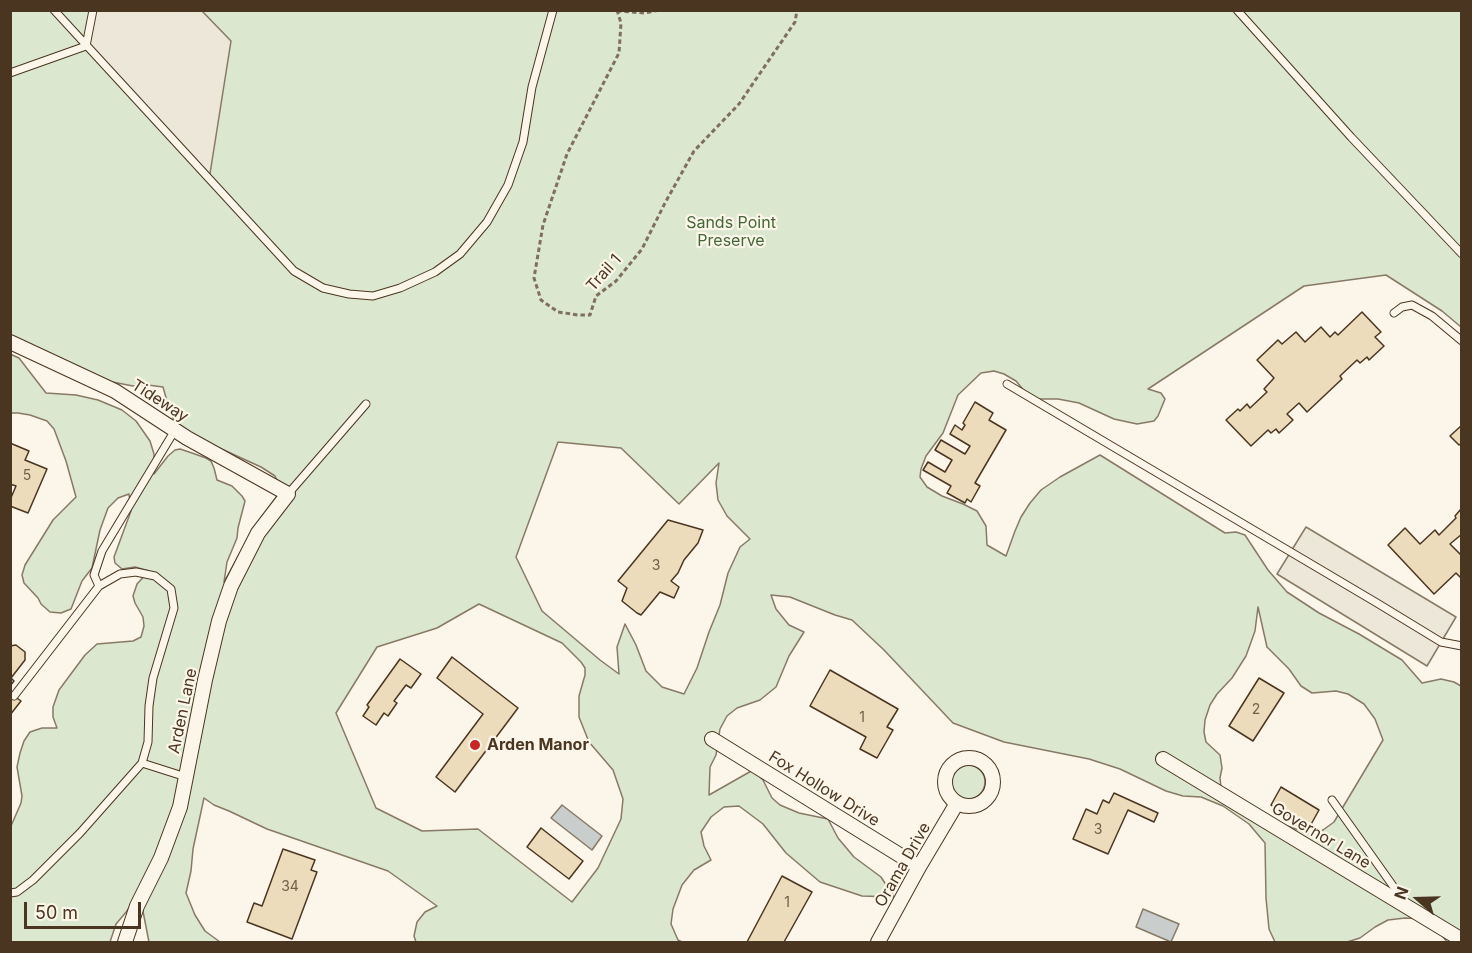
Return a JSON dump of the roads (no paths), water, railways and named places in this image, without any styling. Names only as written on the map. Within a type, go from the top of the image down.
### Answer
[{"type":"street","name":"Tideway","points":[[10,342],[115,392],[175,430],[288,494]]},
{"type":"street","name":"Arden Lane","points":[[125,942],[137,906],[161,858],[180,807],[214,641],[231,586],[258,533],[288,494]]},
{"type":"street","name":"Fox Hollow Drive","points":[[712,739],[919,867]]},
{"type":"street","name":"Governor Lane","points":[[1163,759],[1461,940]]},
{"type":"street","name":"Orama Drive","points":[[878,942],[957,803]]},
{"type":"lane","points":[[54,10],[294,271],[323,288],[349,294],[373,296],[400,288],[435,272],[460,254],[487,222],[508,185],[523,142],[532,87],[553,10]]},
{"type":"lane","points":[[86,46],[93,10]]},
{"type":"lane","points":[[1237,10],[1461,254]]},
{"type":"lane","points":[[10,73],[86,46]]},
{"type":"lane","points":[[1394,313],[1402,307],[1412,305],[1432,316],[1461,341]]},
{"type":"lane","points":[[1007,384],[1441,642],[1461,646]]},
{"type":"lane","points":[[288,494],[366,404]]},
{"type":"lane","points":[[99,586],[94,575],[102,551],[175,430]]},
{"type":"lane","points":[[10,894],[17,892],[41,872],[80,833],[142,763],[148,742],[149,706],[153,678],[174,609],[171,589],[155,576],[136,572],[120,574],[99,586],[15,696]]},
{"type":"lane","points":[[142,763],[186,777]]},
{"type":"lane","points":[[1332,800],[1410,909]]},
{"type":"place","name":"Arden Manor","points":[[475,745]]},
{"type":"park label","name":"Sands Point Preserve","points":[[731,232]]}]
